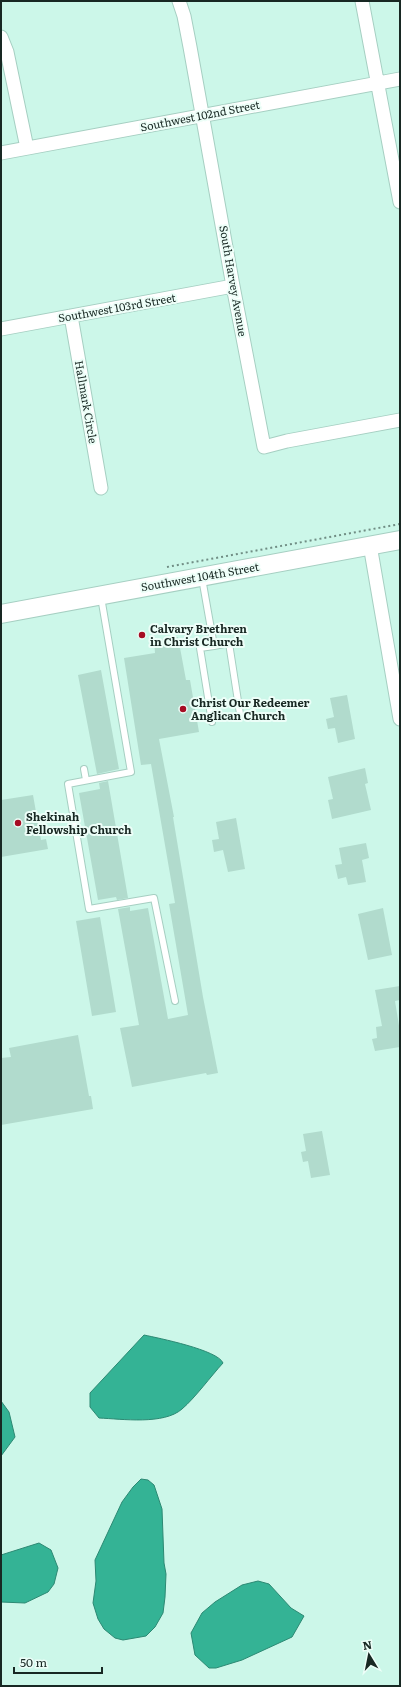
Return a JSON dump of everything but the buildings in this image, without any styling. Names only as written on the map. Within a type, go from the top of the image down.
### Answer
[{"type":"main road","name":"Southwest 104th Street","points":[[1,614],[400,540]]},
{"type":"street","name":"South Harvey Avenue","points":[[179,1],[184,16],[203,115],[233,286],[264,447],[287,441],[400,420]]},
{"type":"street","points":[[362,1],[400,202]]},
{"type":"street","points":[[1,37],[7,52],[27,148]]},
{"type":"street","name":"Southwest 102nd Street","points":[[1,153],[400,79]]},
{"type":"street","name":"Southwest 103rd Street","points":[[1,329],[233,286]]},
{"type":"street","name":"Hallmark Circle","points":[[71,316],[101,488]]},
{"type":"street","points":[[370,545],[400,719]]},
{"type":"lane","points":[[202,576],[214,646]]},
{"type":"lane","points":[[101,595],[131,772],[68,784],[89,909],[154,898],[175,1001]]},
{"type":"lane","points":[[212,722],[200,648],[229,643],[240,714]]},
{"type":"lane","points":[[84,769],[86,780]]},
{"type":"shaded area","points":[[144,1335],[199,1349],[219,1358],[223,1363],[192,1399],[182,1409],[174,1414],[165,1417],[142,1420],[99,1418],[90,1407],[90,1393]]},
{"type":"shaded area","points":[[1,1401],[9,1412],[15,1437],[1,1456]]},
{"type":"shaded area","points":[[141,1479],[148,1480],[154,1485],[162,1509],[164,1563],[166,1574],[165,1597],[163,1613],[155,1627],[146,1636],[123,1640],[115,1638],[104,1629],[98,1619],[93,1603],[96,1581],[95,1560],[122,1502]]},
{"type":"shaded area","points":[[39,1543],[51,1550],[58,1568],[54,1584],[48,1592],[25,1603],[1,1602],[1,1555]]},
{"type":"shaded area","points":[[258,1581],[269,1584],[291,1608],[304,1616],[292,1637],[242,1660],[216,1668],[209,1668],[195,1655],[191,1633],[202,1613],[215,1602],[242,1585]]},
{"type":"place","name":"Calvary Brethren in Christ Church","points":[[142,635]]},
{"type":"place","name":"Christ Our Redeemer Anglican Church","points":[[183,709]]},
{"type":"place","name":"Shekinah Fellowship Church","points":[[18,823]]}]
